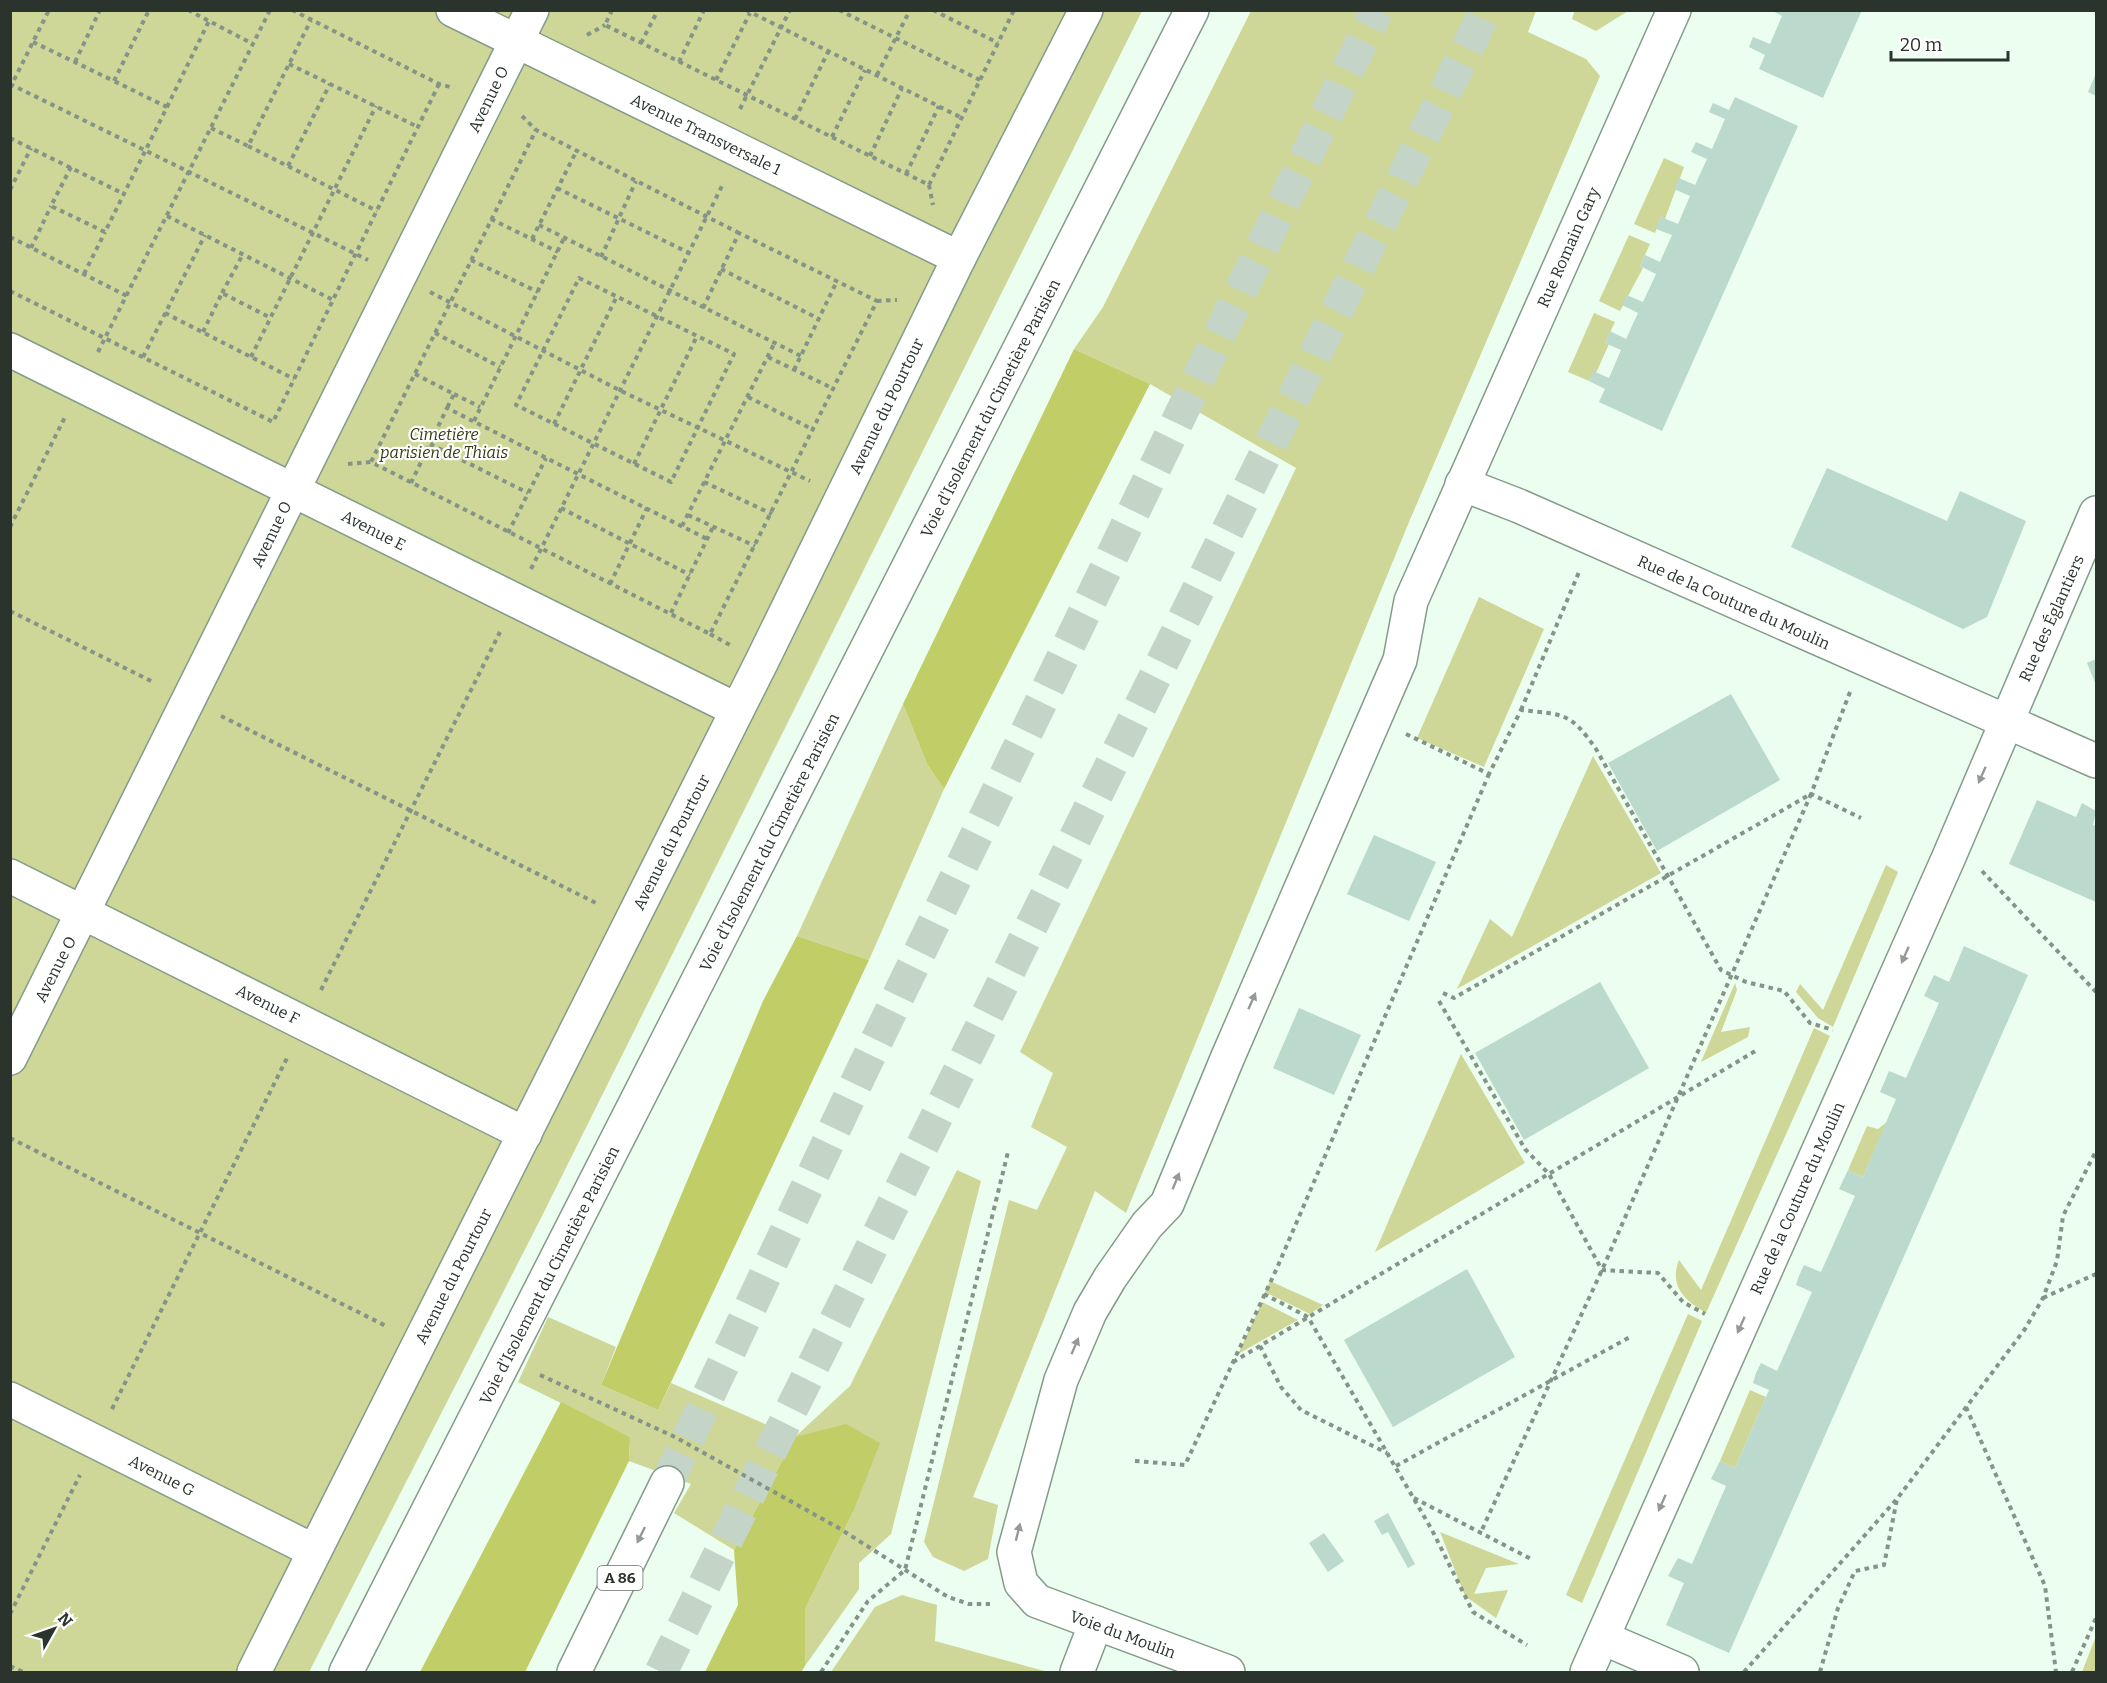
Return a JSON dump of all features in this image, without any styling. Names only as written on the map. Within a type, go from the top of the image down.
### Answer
[{"type":"main road","name":"Avenue Transversale 1","points":[[453,10],[959,258]]},
{"type":"main road","name":"Avenue O","points":[[10,1058],[532,10]]},
{"type":"main road","name":"Avenue du Pourtour","points":[[254,1672],[737,710],[959,258],[1086,10]]},
{"type":"main road","name":"Voie d'Isolement du Cimetière Parisien","points":[[346,1672],[1192,10]]},
{"type":"main road","name":"Rue Romain Gary","points":[[1023,1589],[1016,1570],[1015,1546],[1061,1380],[1090,1312],[1110,1278],[1147,1225],[1167,1204],[1400,660],[1411,601],[1674,10]]},
{"type":"main road","name":"Avenue E","points":[[10,350],[737,710]]},
{"type":"main road","name":"Rue de la Couture du Moulin","points":[[1462,484],[1520,506],[2097,761]]},
{"type":"main road","name":"Rue des Églantiers","points":[[2006,722],[2097,513]]},
{"type":"main road","name":"Rue de la Couture du Moulin","points":[[1587,1672],[1948,859],[2006,722]]},
{"type":"main road","name":"Avenue F","points":[[10,876],[525,1134]]},
{"type":"main road","name":"Avenue G","points":[[10,1399],[314,1551]]},
{"type":"main road","name":"A 86","points":[[574,1672],[667,1483]]},
{"type":"main road","name":"Voie du Moulin","points":[[1023,1589],[1044,1606],[1228,1672]]},
{"type":"main road","points":[[1077,1672],[1096,1623]]},
{"type":"main road","points":[[1603,1638],[1682,1672]]},
{"type":"path","points":[[10,88],[49,10]]},
{"type":"path","points":[[75,62],[100,10]]},
{"type":"path","points":[[114,81],[148,10]]},
{"type":"path","points":[[188,10],[253,44]]},
{"type":"path","points":[[10,527],[270,10]]},
{"type":"path","points":[[10,291],[273,422],[439,84],[292,10]]},
{"type":"path","points":[[612,10],[605,25],[929,185],[1014,10]]},
{"type":"path","points":[[641,43],[658,10]]},
{"type":"path","points":[[679,62],[704,10]]},
{"type":"path","points":[[10,1614],[707,217],[732,147],[747,95],[790,10]]},
{"type":"path","points":[[839,10],[980,80]]},
{"type":"path","points":[[877,75],[910,10]]},
{"type":"path","points":[[933,10],[998,43]]},
{"type":"path","points":[[716,80],[748,12],[962,118]]},
{"type":"path","points":[[248,146],[311,20]]},
{"type":"path","points":[[84,274],[209,21]]},
{"type":"path","points":[[33,42],[167,107]]},
{"type":"path","points":[[795,119],[828,52]]},
{"type":"path","points":[[289,64],[418,127]]},
{"type":"path","points":[[832,137],[865,70]]},
{"type":"path","points":[[288,166],[330,84]]},
{"type":"path","points":[[870,156],[902,88]]},
{"type":"path","points":[[251,357],[376,106]]},
{"type":"path","points":[[906,174],[939,106]]},
{"type":"path","points":[[211,128],[376,211]]},
{"type":"path","points":[[536,130],[707,217],[877,301],[710,634],[371,462],[536,130]]},
{"type":"path","points":[[10,138],[124,194]]},
{"type":"path","points":[[10,190],[31,148]]},
{"type":"path","points":[[532,239],[576,152]]},
{"type":"path","points":[[31,248],[71,167]]},
{"type":"path","points":[[601,256],[636,181]]},
{"type":"path","points":[[557,188],[689,253]]},
{"type":"path","points":[[51,206],[105,232]]},
{"type":"path","points":[[167,216],[333,300]]},
{"type":"path","points":[[491,219],[558,252]]},
{"type":"path","points":[[539,225],[801,356]]},
{"type":"path","points":[[703,308],[739,233]]},
{"type":"path","points":[[143,357],[205,235]]},
{"type":"path","points":[[10,237],[127,296]]},
{"type":"path","points":[[474,421],[564,238]]},
{"type":"path","points":[[203,332],[243,254]]},
{"type":"path","points":[[471,260],[538,292]]},
{"type":"path","points":[[721,269],[819,319]]},
{"type":"path","points":[[579,278],[617,296],[734,354],[671,482],[516,405],[579,278]]},
{"type":"path","points":[[794,370],[837,281]]},
{"type":"path","points":[[222,293],[271,318]]},
{"type":"path","points":[[554,424],[617,296]]},
{"type":"path","points":[[165,313],[294,379]]},
{"type":"path","points":[[435,333],[500,367]]},
{"type":"path","points":[[634,464],[697,336]]},
{"type":"path","points":[[682,526],[775,342]]},
{"type":"path","points":[[768,357],[834,390]]},
{"type":"path","points":[[415,374],[480,407]]},
{"type":"path","points":[[411,483],[454,394]]},
{"type":"path","points":[[748,397],[814,430]]},
{"type":"path","points":[[447,408],[707,539]]},
{"type":"path","points":[[430,444],[528,493]]},
{"type":"path","points":[[508,533],[546,458]]},
{"type":"path","points":[[704,482],[772,514]]},
{"type":"path","points":[[561,508],[690,575]]},
{"type":"path","points":[[610,584],[646,508]]},
{"type":"path","points":[[688,515],[755,546]]},
{"type":"path","points":[[671,613],[713,527]]},
{"type":"path","points":[[1135,1461],[1185,1465],[1264,1294],[1489,774],[1521,710],[1580,569]]},
{"type":"path","points":[[10,611],[632,920]]},
{"type":"path","points":[[1480,1534],[1602,1270],[1811,794],[1850,691]]},
{"type":"path","points":[[1521,710],[1565,715],[1583,731],[1721,970],[1746,982],[1784,991],[1810,1023],[1834,1030]]},
{"type":"path","points":[[1398,730],[1489,774]]},
{"type":"path","points":[[1811,794],[1861,818]]},
{"type":"path","points":[[1443,993],[1454,998],[1811,794]]},
{"type":"path","points":[[1976,868],[1984,871],[2097,992]]},
{"type":"path","points":[[1439,1001],[1525,1149],[1549,1174],[1602,1270]]},
{"type":"path","points":[[1233,1362],[1757,1050]]},
{"type":"path","points":[[10,1138],[420,1343]]},
{"type":"path","points":[[1744,1672],[1897,1499],[2025,1329],[2043,1298],[2057,1261],[2063,1216],[2097,1151]]},
{"type":"path","points":[[821,1672],[868,1601],[905,1570],[1008,1152]]},
{"type":"path","points":[[1602,1270],[1658,1273],[1683,1302],[1710,1316]]},
{"type":"path","points":[[2043,1298],[2097,1274]]},
{"type":"path","points":[[1264,1294],[1308,1317],[1414,1498],[1473,1612],[1527,1645]]},
{"type":"path","points":[[1396,1466],[1630,1337]]},
{"type":"path","points":[[1260,1346],[1281,1387],[1301,1410],[1388,1453]]},
{"type":"path","points":[[506,1359],[675,1437],[837,1527],[948,1597],[969,1604],[991,1604],[1007,1599],[1023,1589]]},
{"type":"path","points":[[1966,1407],[2045,1586],[2056,1672]]},
{"type":"path","points":[[1414,1498],[1531,1559]]},
{"type":"path","points":[[1820,1672],[1838,1608],[1855,1571],[1884,1565],[1897,1499]]},
{"type":"path","points":[[2072,1672],[2097,1618]]},
{"type":"path","points":[[10,1666],[23,1672]]},
{"type":"green space","points":[[1575,10],[1628,11],[1596,31],[1572,19]]},
{"type":"green space","name":"Cimetière parisien de Thiais","points":[[11,11],[1142,11],[541,1218],[309,1672],[11,1672]]},
{"type":"green space","points":[[1251,11],[1536,11],[1528,32],[1586,59],[1600,76],[1409,522],[1126,1213],[1095,1191],[973,1497],[998,1505],[988,1559],[964,1571],[933,1557],[924,1542],[1009,1200],[1037,1210],[1067,1147],[1031,1127],[1053,1073],[1020,1052],[1296,468],[1150,384],[1074,349],[1103,307]]},
{"type":"green space","points":[[1664,158],[1684,167],[1665,219],[1661,217],[1655,233],[1634,224]]},
{"type":"green space","points":[[1629,235],[1650,244],[1640,266],[1643,268],[1620,311],[1599,301]]},
{"type":"green space","points":[[1594,313],[1615,322],[1605,343],[1609,344],[1596,373],[1593,372],[1589,381],[1568,372]]},
{"type":"green space","points":[[1074,349],[1150,384],[944,789],[927,764],[903,704]]},
{"type":"green space","points":[[1479,597],[1544,629],[1484,767],[1417,738]]},
{"type":"green space","points":[[903,704],[927,764],[944,789],[869,960],[797,936]]},
{"type":"green space","points":[[1593,756],[1661,873],[1457,989],[1490,919],[1512,937]]},
{"type":"green space","points":[[1886,865],[1898,872],[1833,1027],[1818,1018],[1796,992],[1800,984],[1823,1010]]},
{"type":"green space","points":[[797,936],[869,960],[658,1410],[601,1385],[763,1001]]},
{"type":"green space","points":[[1735,983],[1737,990],[1721,1032],[1750,1027],[1748,1037],[1701,1062]]},
{"type":"green space","points":[[1814,1028],[1830,1036],[1706,1313],[1691,1303],[1680,1291],[1676,1277],[1679,1260],[1701,1290]]},
{"type":"green space","points":[[1461,1054],[1525,1163],[1375,1252]]},
{"type":"green space","points":[[1887,1122],[1863,1177],[1848,1170],[1867,1126],[1878,1129]]},
{"type":"green space","points":[[957,1170],[981,1181],[891,1534],[859,1563],[859,1589],[805,1666],[805,1609],[853,1512],[795,1437],[850,1386]]},
{"type":"green space","points":[[1270,1281],[1323,1305],[1310,1314],[1265,1292]]},
{"type":"green space","points":[[1262,1302],[1298,1320],[1238,1354]]},
{"type":"green space","points":[[1688,1314],[1702,1321],[1582,1603],[1566,1595]]},
{"type":"green space","points":[[548,1317],[616,1347],[601,1385],[658,1410],[671,1383],[795,1437],[734,1550],[674,1513],[691,1484],[629,1461],[630,1437],[518,1382]]},
{"type":"green space","points":[[1750,1390],[1766,1397],[1735,1468],[1720,1461]]},
{"type":"green space","points":[[561,1402],[630,1437],[629,1461],[525,1672],[420,1672]]},
{"type":"green space","points":[[846,1424],[880,1443],[853,1512],[805,1609],[805,1666],[801,1672],[705,1672],[738,1605],[734,1550],[795,1437]]},
{"type":"green space","points":[[1440,1532],[1519,1564],[1486,1568],[1474,1594],[1508,1590],[1496,1618],[1465,1596]]},
{"type":"green space","points":[[902,1595],[937,1605],[935,1641],[1048,1672],[831,1672],[875,1607]]},
{"type":"green space","points":[[2096,1636],[2096,1672],[2082,1672]]},
{"type":"building","points":[[1771,10],[1862,10],[1823,98],[1759,69],[1765,55],[1749,47],[1753,37],[1770,44],[1782,16]]},
{"type":"building","points":[[2096,73],[2096,96],[2088,92]]},
{"type":"building","points":[[1735,97],[1798,126],[1662,431],[1599,402],[1605,389],[1589,381],[1593,371],[1609,378],[1621,350],[1605,343],[1610,331],[1626,339],[1638,313],[1622,305],[1627,295],[1643,302],[1656,274],[1640,266],[1645,255],[1660,262],[1672,235],[1656,229],[1661,217],[1678,224],[1690,196],[1674,189],[1679,178],[1695,185],[1707,159],[1691,152],[1696,142],[1712,149],[1725,119],[1709,112],[1713,103],[1729,110]]},
{"type":"building","points":[[1827,468],[1947,521],[1960,491],[2026,521],[1987,617],[1963,629],[1791,547]]},
{"type":"building","points":[[2096,659],[2096,685],[2087,663]]},
{"type":"building","points":[[1731,694],[1780,780],[1657,851],[1608,763]]},
{"type":"building","points":[[2037,800],[2076,817],[2082,803],[2096,811],[2093,825],[2096,826],[2096,902],[2009,864]]},
{"type":"building","points":[[1374,835],[1436,862],[1409,921],[1347,894]]},
{"type":"building","points":[[1964,946],[2028,975],[1729,1653],[1666,1625],[1684,1583],[1668,1576],[1678,1558],[1692,1564],[1726,1486],[1711,1479],[1720,1461],[1735,1468],[1769,1390],[1753,1383],[1756,1373],[1761,1363],[1777,1371],[1812,1292],[1796,1285],[1799,1276],[1804,1265],[1821,1272],[1855,1196],[1839,1189],[1848,1170],[1863,1177],[1896,1099],[1880,1092],[1889,1071],[1906,1078],[1939,1003],[1924,996],[1934,975],[1949,982]]},
{"type":"building","points":[[1600,982],[1649,1068],[1524,1140],[1475,1053]]},
{"type":"building","points":[[1299,1008],[1361,1035],[1334,1095],[1273,1068]]},
{"type":"building","points":[[1467,1269],[1515,1357],[1393,1427],[1344,1340]]},
{"type":"building","points":[[1388,1513],[1415,1564],[1408,1568],[1388,1532],[1382,1535],[1374,1521]]},
{"type":"building","points":[[1324,1533],[1344,1561],[1328,1572],[1309,1543]]},
{"type":"tunnel","points":[[667,1483],[860,1075],[1377,10]]},
{"type":"tunnel","points":[[661,1672],[1486,10]]}]
